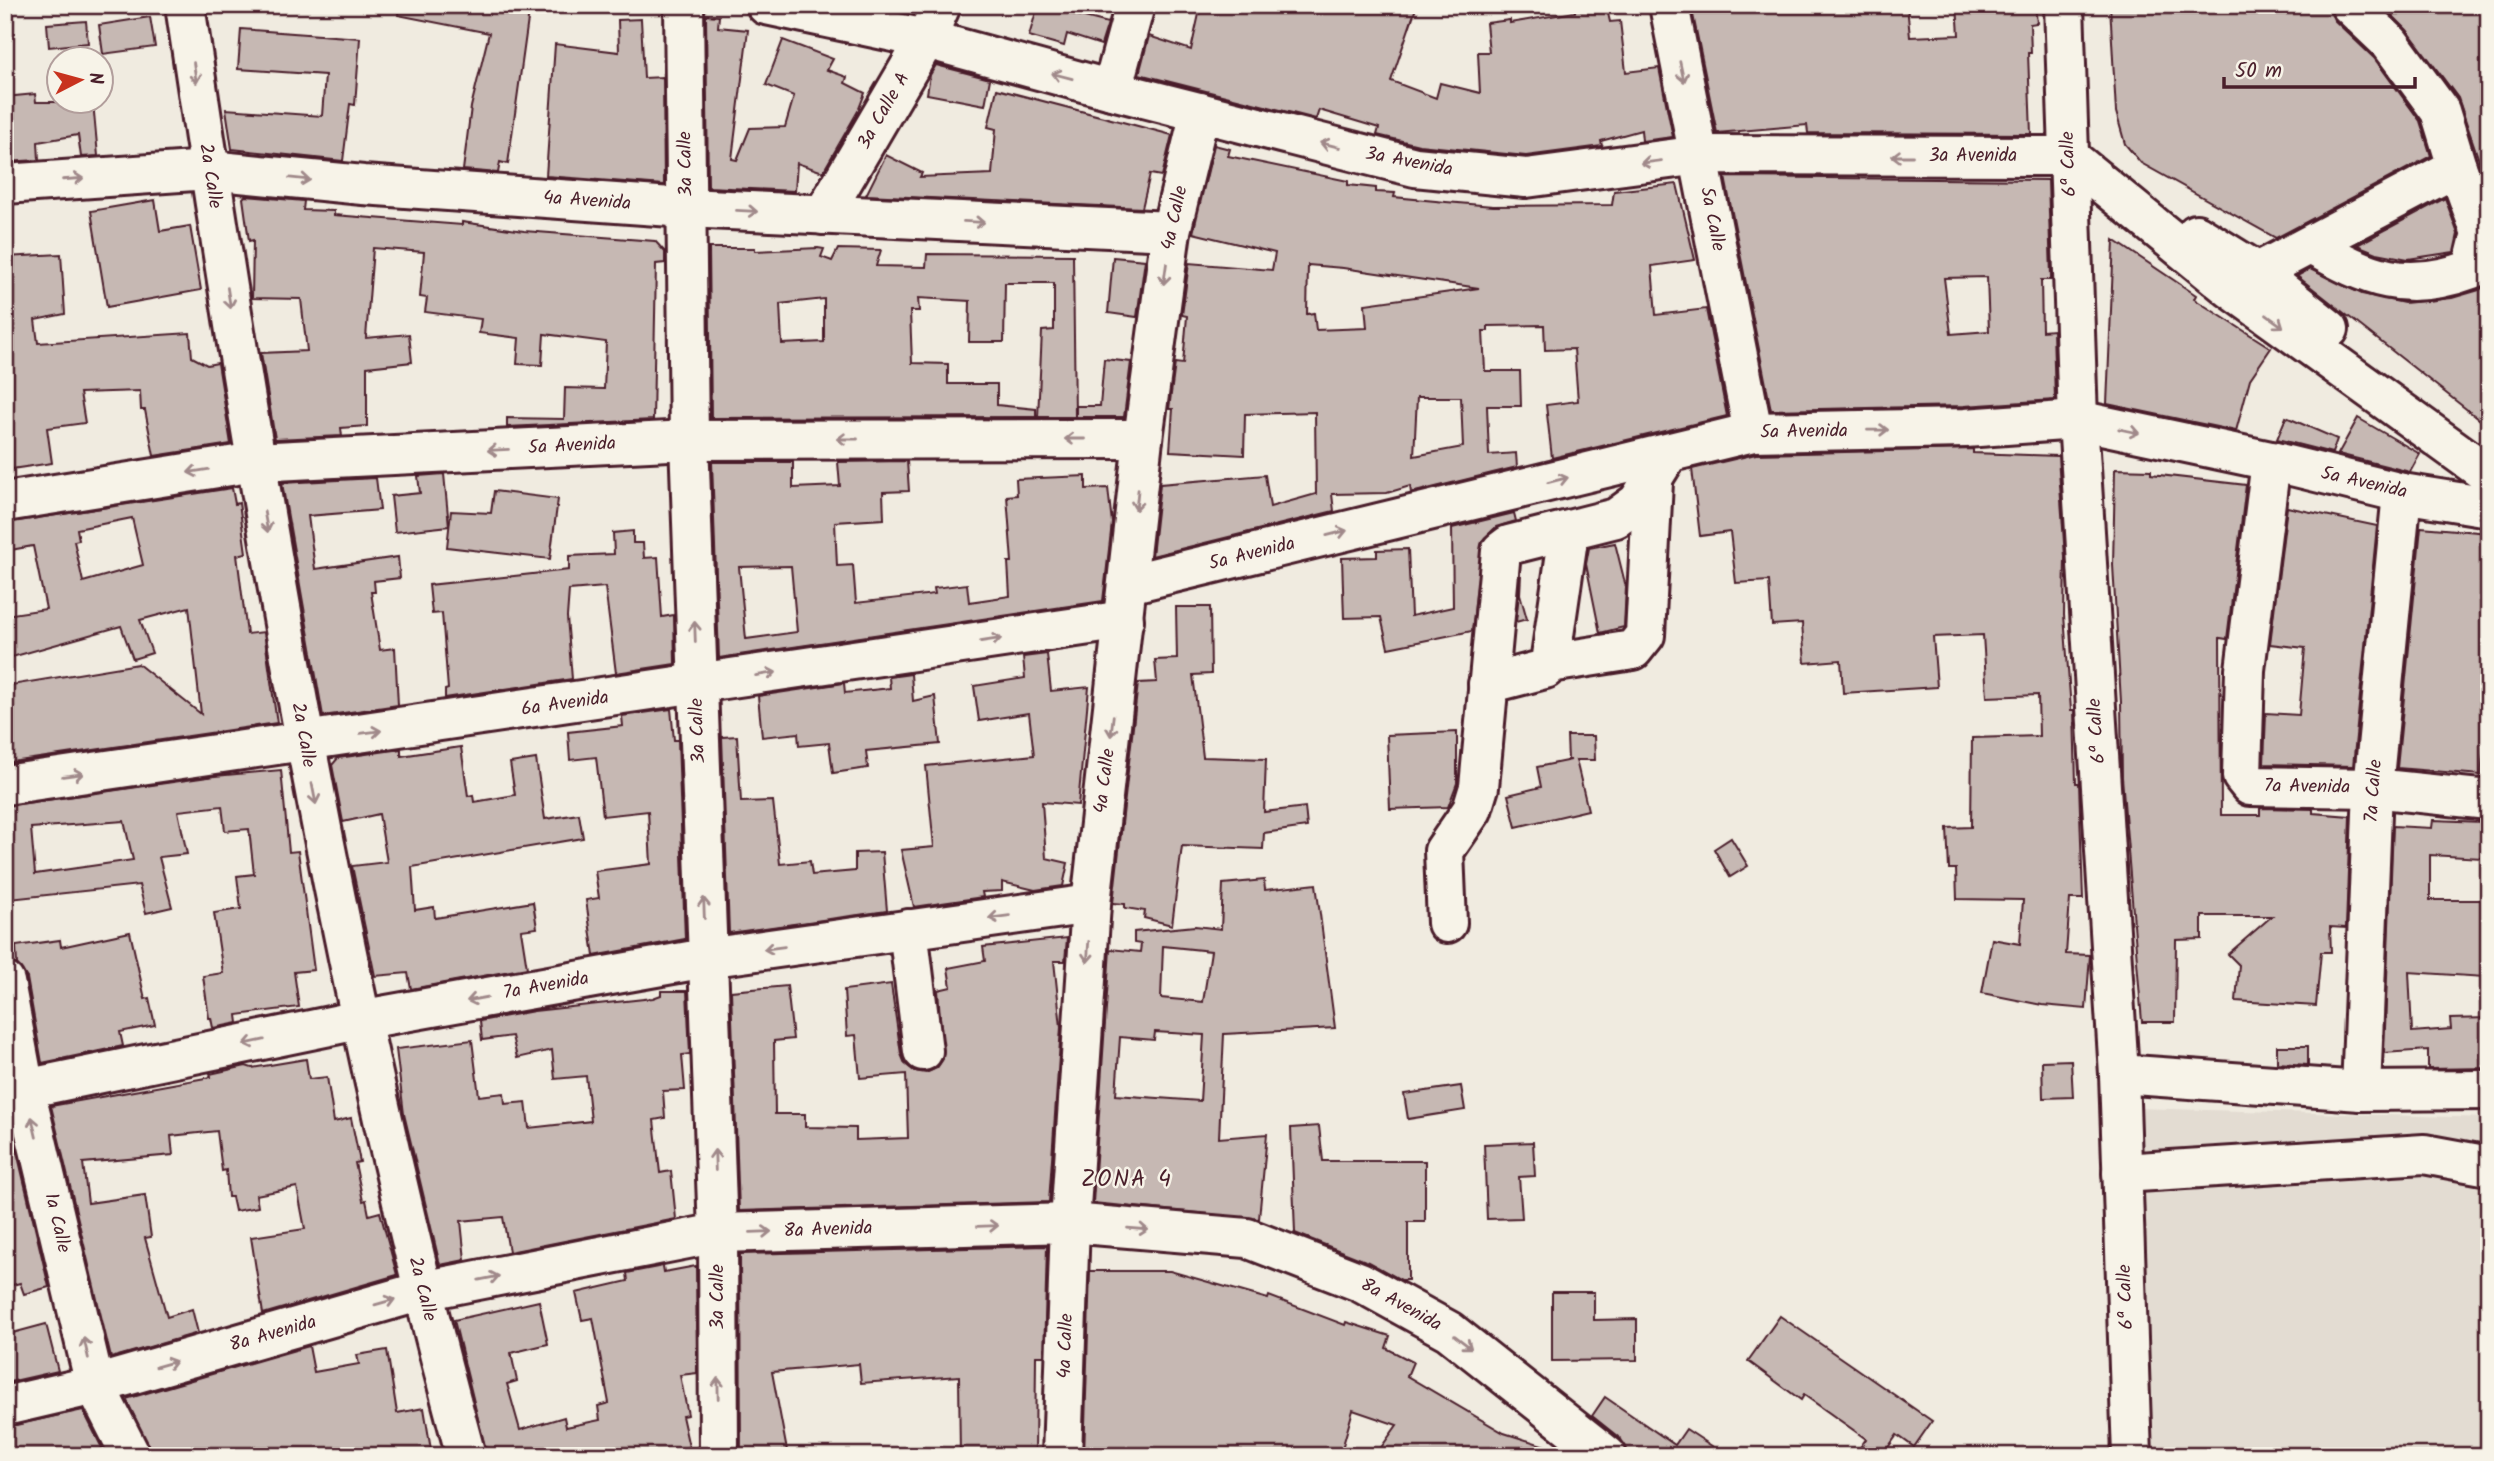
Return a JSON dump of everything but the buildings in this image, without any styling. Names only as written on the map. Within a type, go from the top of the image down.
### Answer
[{"type":"street","name":"2a Calle","points":[[185,5],[255,462],[304,741],[359,1020],[422,1291],[467,1456]]},
{"type":"street","name":"3a Calle","points":[[684,5],[689,440],[718,1233],[719,1456]]},
{"type":"street","name":"3a Avenida","points":[[766,5],[934,22],[1112,90],[1415,167],[1526,178],[1700,155],[2068,156]]},
{"type":"street","points":[[1112,90],[1135,5]]},
{"type":"street","name":"5a Calle","points":[[1668,5],[1753,432]]},
{"type":"street","name":"6ª Calle","points":[[2064,5],[2078,420],[2119,1074],[2132,1456]]},
{"type":"street","points":[[2311,245],[2355,270],[2389,282],[2451,277],[2472,269],[2481,233],[2457,167],[2441,111],[2390,43],[2350,5]]},
{"type":"street","name":"3a Calle A","points":[[823,215],[934,22]]},
{"type":"street","name":"4a Calle","points":[[1062,1456],[1070,1223],[1091,904],[1143,439],[1171,231],[1200,112]]},
{"type":"street","points":[[2068,156],[2489,458]]},
{"type":"street","points":[[2243,280],[2457,167]]},
{"type":"street","name":"4a Avenida","points":[[5,184],[209,170],[363,185],[686,208],[1171,231]]},
{"type":"street","points":[[2243,280],[2489,475]]},
{"type":"street","name":"5a Avenida","points":[[1126,602],[1660,468],[1753,432],[1965,428],[2078,420],[2271,461],[2402,493],[2489,507]]},
{"type":"street","name":"5a Avenida","points":[[5,502],[255,462],[689,440],[1143,439]]},
{"type":"street","name":"7a Avenida","points":[[2271,461],[2245,670],[2242,776],[2250,786],[2373,788],[2489,800]]},
{"type":"street","points":[[1447,923],[1444,851],[1472,810],[1479,787],[1501,551],[1510,545],[1616,518],[1638,502],[1660,468]]},
{"type":"street","points":[[1550,663],[1633,650],[1646,635],[1660,468]]},
{"type":"street","name":"7a Calle","points":[[2361,1091],[2373,788],[2402,493]]},
{"type":"street","points":[[1488,684],[1545,669],[1550,663],[1569,532]]},
{"type":"street","name":"6a Avenida","points":[[5,785],[697,685],[1126,602]]},
{"type":"street","name":"7a Avenida","points":[[15,1091],[359,1020],[706,958],[1091,904]]},
{"type":"street","points":[[908,929],[923,1051]]},
{"type":"street","name":"1a Calle","points":[[5,982],[15,1091],[95,1385],[131,1456]]},
{"type":"street","points":[[2119,1074],[2361,1091],[2489,1090]]},
{"type":"street","points":[[2122,1173],[2424,1154],[2489,1166]]},
{"type":"street","name":"8a Avenida","points":[[5,1406],[95,1385],[422,1291],[718,1233],[1070,1223],[1247,1238],[1360,1282],[1449,1331],[1607,1456]]},
{"type":"shaded area","points":[[2135,1108],[2489,1118],[2489,1456],[2146,1456]]},
{"type":"district","name":"ZONA 4","points":[[1127,1180]]}]
